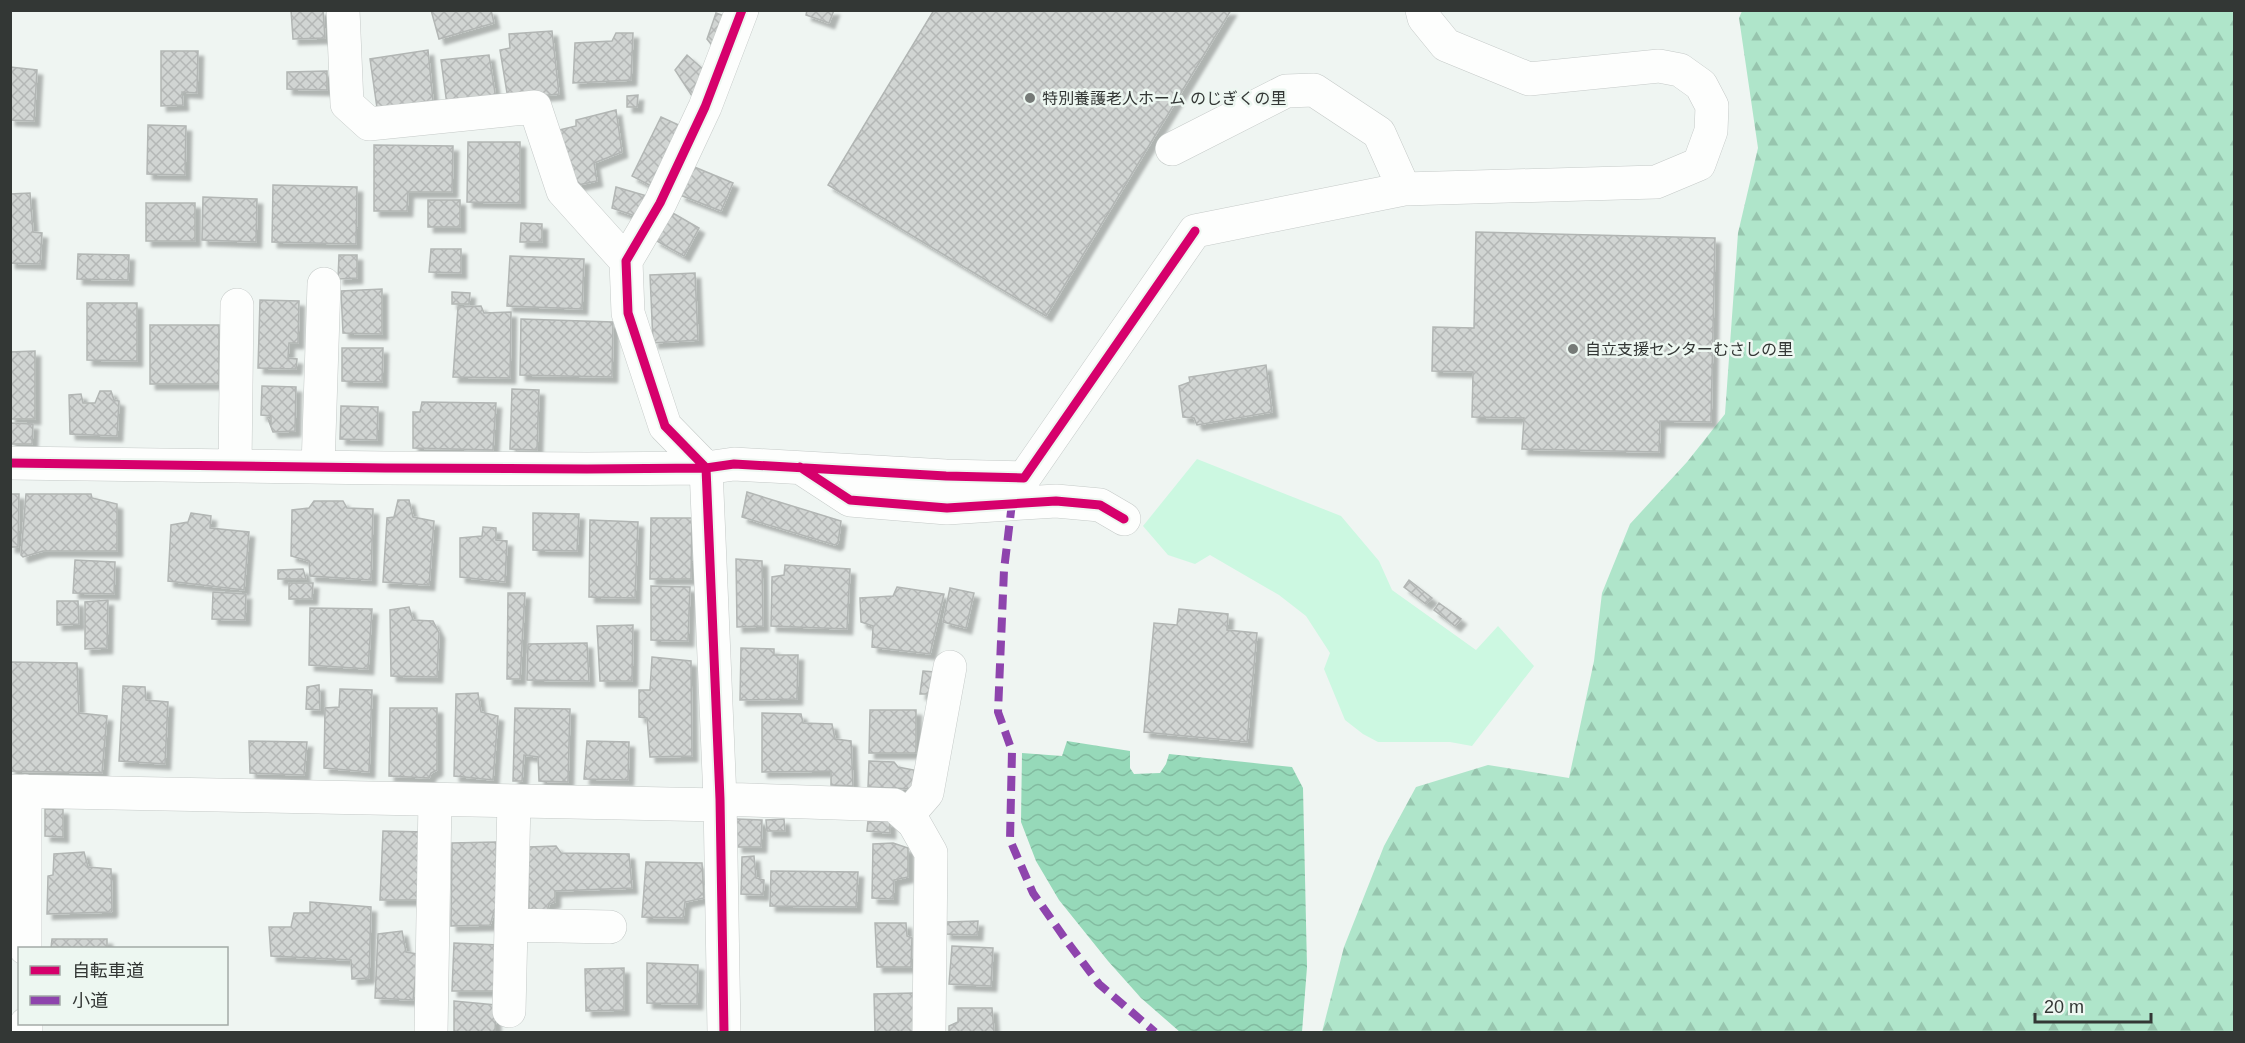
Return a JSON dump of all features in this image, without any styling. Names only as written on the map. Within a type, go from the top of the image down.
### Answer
[{"type":"street","points":[[343,10],[347,104],[369,124],[535,107],[562,191],[626,261]]},
{"type":"street","points":[[724,1032],[720,802],[706,468],[665,426],[628,313],[626,261],[660,203],[705,107],[742,10]]},
{"type":"street","points":[[10,462],[318,467],[706,468],[734,464],[1024,478],[1195,231],[1404,189],[1656,182],[1699,164],[1712,131],[1712,106],[1701,85],[1680,70],[1659,66],[1530,79],[1446,45],[1424,18],[1422,10]]},
{"type":"street","points":[[1172,149],[1286,91],[1314,90],[1379,133],[1404,189]]},
{"type":"street","points":[[318,467],[324,284]]},
{"type":"street","points":[[236,466],[237,305]]},
{"type":"street","points":[[800,467],[850,500],[947,508],[1056,501],[1100,505],[1124,519]]},
{"type":"street","points":[[907,816],[927,793],[950,667]]},
{"type":"street","points":[[25,947],[18,791],[435,800],[894,805],[914,823],[931,853],[929,1032]]},
{"type":"street","points":[[431,1032],[435,800]]},
{"type":"street","points":[[509,1011],[514,801]]},
{"type":"street","points":[[511,925],[610,927]]},
{"type":"shaded area","points":[[1197,459],[1341,516],[1379,561],[1392,590],[1476,650],[1498,626],[1534,666],[1472,746],[1450,742],[1378,742],[1363,734],[1345,720],[1324,669],[1330,653],[1306,616],[1279,595],[1210,555],[1195,564],[1168,555],[1143,526]]},
{"type":"green space","points":[[1742,11],[2234,11],[2234,1032],[1322,1032],[1344,947],[1384,846],[1416,787],[1488,765],[1569,778],[1594,661],[1602,593],[1630,524],[1687,462],[1725,414],[1738,233],[1758,148],[1739,18]]},
{"type":"water","points":[[1067,741],[1130,751],[1130,768],[1134,774],[1160,773],[1169,754],[1292,767],[1303,788],[1307,967],[1302,1032],[1180,1032],[1141,998],[1108,961],[1059,900],[1036,861],[1021,822],[1022,753],[1062,756]]},
{"type":"building","points":[[291,10],[323,10],[325,38],[293,39]]},
{"type":"building","points":[[431,10],[491,10],[494,23],[439,39]]},
{"type":"building","points":[[807,10],[834,10],[829,23],[806,15]]},
{"type":"building","name":"特別養護老人ホーム のじぎくの里","points":[[934,10],[1231,10],[1046,316],[828,185]]},
{"type":"building","points":[[716,13],[727,17],[715,49],[707,39]]},
{"type":"building","points":[[552,31],[559,94],[508,99],[500,50],[510,48],[509,34]]},
{"type":"building","points":[[616,33],[633,33],[631,80],[573,83],[575,43],[612,41]]},
{"type":"building","points":[[428,50],[433,101],[377,108],[370,59]]},
{"type":"building","points":[[161,51],[198,51],[197,93],[182,92],[183,105],[161,106]]},
{"type":"building","points":[[489,55],[496,99],[447,105],[441,60]]},
{"type":"building","points":[[687,55],[705,71],[694,99],[675,70]]},
{"type":"building","points":[[10,67],[37,70],[34,121],[10,120]]},
{"type":"building","points":[[327,71],[327,90],[287,89],[287,72]]},
{"type":"building","points":[[638,95],[637,107],[627,107],[627,96]]},
{"type":"building","points":[[616,110],[622,152],[594,163],[597,181],[573,186],[559,130],[576,126],[576,120]]},
{"type":"building","points":[[661,117],[681,126],[651,186],[632,176]]},
{"type":"building","points":[[148,125],[186,126],[185,175],[147,174]]},
{"type":"building","points":[[468,142],[520,142],[520,203],[467,202]]},
{"type":"building","points":[[374,145],[453,146],[452,192],[408,192],[407,211],[374,211]]},
{"type":"building","points":[[692,166],[733,183],[721,211],[680,195]]},
{"type":"building","points":[[273,185],[357,187],[356,244],[272,242]]},
{"type":"building","points":[[616,187],[647,196],[641,218],[612,208]]},
{"type":"building","points":[[30,193],[33,232],[42,233],[40,264],[10,263],[10,194]]},
{"type":"building","points":[[203,197],[257,199],[256,242],[202,240]]},
{"type":"building","points":[[428,200],[460,200],[460,227],[428,227]]},
{"type":"building","points":[[146,203],[195,203],[195,241],[146,241]]},
{"type":"building","points":[[671,212],[699,228],[684,256],[655,240]]},
{"type":"building","points":[[521,223],[542,224],[542,242],[520,242]]},
{"type":"building","name":"自立支援センターむさしの里","points":[[1476,232],[1715,238],[1711,422],[1660,421],[1659,452],[1522,449],[1524,418],[1472,417],[1473,372],[1432,371],[1433,327],[1474,328]]},
{"type":"building","points":[[431,249],[461,249],[461,273],[429,272]]},
{"type":"building","points":[[78,254],[129,255],[128,280],[77,279]]},
{"type":"building","points":[[339,255],[357,255],[357,278],[338,279]]},
{"type":"building","points":[[510,256],[584,259],[582,309],[507,306]]},
{"type":"building","points":[[695,273],[698,340],[653,343],[650,275]]},
{"type":"building","points":[[382,289],[382,334],[343,333],[341,291]]},
{"type":"building","points":[[452,292],[470,293],[469,304],[452,304]]},
{"type":"building","points":[[260,300],[299,301],[298,343],[289,343],[288,358],[297,359],[296,369],[258,368]]},
{"type":"building","points":[[87,303],[137,303],[137,361],[87,360]]},
{"type":"building","points":[[481,306],[484,313],[511,312],[510,378],[453,377],[458,307]]},
{"type":"building","points":[[521,319],[613,322],[612,377],[520,375]]},
{"type":"building","points":[[150,325],[219,325],[219,384],[150,384]]},
{"type":"building","points":[[342,348],[383,348],[382,382],[342,381]]},
{"type":"building","points":[[35,351],[35,419],[10,419],[10,352]]},
{"type":"building","points":[[1266,365],[1272,412],[1197,425],[1194,418],[1183,417],[1179,386],[1190,382],[1189,377]]},
{"type":"building","points":[[262,386],[296,387],[295,431],[273,432],[268,419],[271,423],[271,416],[261,415]]},
{"type":"building","points":[[512,389],[539,390],[537,450],[510,449]]},
{"type":"building","points":[[100,391],[111,391],[114,400],[119,401],[117,436],[70,434],[69,395],[81,394],[83,403],[95,403]]},
{"type":"building","points":[[422,402],[496,403],[493,450],[413,448],[413,412],[420,412]]},
{"type":"building","points":[[341,406],[378,407],[377,440],[340,439]]},
{"type":"building","points":[[10,423],[33,424],[32,444],[10,444]]},
{"type":"building","points":[[747,492],[841,521],[838,543],[835,545],[742,517]]},
{"type":"building","points":[[10,494],[19,494],[18,547],[10,547]]},
{"type":"building","points":[[26,494],[91,494],[92,498],[117,504],[117,551],[43,551],[23,557],[21,555]]},
{"type":"building","points":[[398,500],[409,500],[413,517],[434,521],[429,585],[383,582],[387,518],[394,517]]},
{"type":"building","points":[[314,501],[343,501],[347,508],[373,509],[371,580],[310,576],[309,561],[291,556],[292,510],[309,508]]},
{"type":"building","points":[[191,513],[211,516],[210,528],[249,532],[244,590],[168,581],[171,525],[188,522]]},
{"type":"building","points":[[533,513],[579,514],[577,551],[533,550]]},
{"type":"building","points":[[651,518],[692,518],[691,579],[650,579]]},
{"type":"building","points":[[590,520],[638,522],[635,598],[589,597]]},
{"type":"building","points":[[483,527],[496,528],[496,540],[507,541],[505,582],[460,577],[460,538],[482,536]]},
{"type":"building","points":[[736,559],[762,561],[763,626],[737,627]]},
{"type":"building","points":[[75,560],[115,562],[114,594],[73,593]]},
{"type":"building","points":[[785,565],[850,569],[847,629],[771,626],[772,577],[784,575]]},
{"type":"building","points":[[303,569],[306,579],[278,579],[278,570]]},
{"type":"building","points":[[1409,580],[1432,598],[1426,604],[1404,587]]},
{"type":"building","points":[[289,583],[313,583],[312,599],[289,599]]},
{"type":"building","points":[[651,586],[690,587],[688,641],[651,640]]},
{"type":"building","points":[[897,587],[944,594],[930,654],[872,647],[873,626],[861,622],[860,598],[893,596]]},
{"type":"building","points":[[950,588],[974,593],[966,628],[943,622]]},
{"type":"building","points":[[213,592],[246,594],[245,620],[212,619]]},
{"type":"building","points":[[508,593],[525,593],[520,679],[507,679]]},
{"type":"building","points":[[108,600],[107,648],[85,649],[85,602]]},
{"type":"building","points":[[57,601],[78,601],[79,624],[57,625]]},
{"type":"building","points":[[1439,603],[1461,619],[1455,626],[1434,610]]},
{"type":"building","points":[[409,607],[413,620],[433,621],[439,633],[437,677],[391,676],[390,610]]},
{"type":"building","points":[[310,608],[372,609],[368,669],[309,665]]},
{"type":"building","points":[[1179,609],[1228,614],[1227,630],[1257,633],[1247,742],[1144,732],[1154,623],[1177,625]]},
{"type":"building","points":[[633,625],[632,681],[600,681],[597,626]]},
{"type":"building","points":[[587,643],[589,681],[527,680],[528,644]]},
{"type":"building","points":[[741,648],[774,649],[774,655],[798,655],[797,699],[740,700]]},
{"type":"building","points":[[652,657],[691,661],[692,756],[650,757],[647,718],[639,717],[639,690],[650,690]]},
{"type":"building","points":[[10,662],[77,663],[79,713],[107,716],[102,773],[10,771]]},
{"type":"building","points":[[923,671],[935,672],[931,694],[920,694]]},
{"type":"building","points":[[319,685],[320,710],[306,709],[307,687]]},
{"type":"building","points":[[123,686],[145,687],[146,700],[168,702],[165,764],[119,761]]},
{"type":"building","points":[[340,689],[372,690],[369,772],[324,768],[325,708],[339,707]]},
{"type":"building","points":[[478,693],[481,712],[498,716],[493,780],[454,776],[456,694]]},
{"type":"building","points":[[390,708],[437,708],[437,770],[431,773],[429,778],[389,776]]},
{"type":"building","points":[[515,708],[570,709],[568,782],[539,781],[538,757],[524,755],[522,781],[513,781]]},
{"type":"building","points":[[870,710],[916,710],[916,753],[869,753]]},
{"type":"building","points":[[762,713],[801,714],[803,723],[832,724],[835,739],[851,741],[853,786],[831,785],[831,771],[762,772]]},
{"type":"building","points":[[249,741],[307,742],[304,775],[250,773]]},
{"type":"building","points":[[587,741],[629,742],[628,780],[584,779]]},
{"type":"building","points":[[869,761],[894,762],[898,767],[914,770],[913,789],[868,787]]},
{"type":"building","points":[[45,809],[63,809],[63,837],[45,836]]},
{"type":"building","points":[[736,819],[762,820],[761,847],[737,847]]},
{"type":"building","points":[[784,819],[785,831],[767,831],[766,820]]},
{"type":"building","points":[[868,821],[890,821],[890,833],[867,831]]},
{"type":"building","points":[[383,831],[425,832],[424,900],[380,900]]},
{"type":"building","points":[[496,842],[498,911],[494,912],[490,925],[451,926],[452,843]]},
{"type":"building","points":[[893,843],[908,848],[908,877],[894,880],[893,899],[872,898],[873,844]]},
{"type":"building","points":[[556,846],[561,853],[629,854],[632,888],[555,891],[555,902],[549,904],[547,913],[529,913],[528,847]]},
{"type":"building","points":[[84,852],[88,867],[111,869],[111,912],[47,914],[48,876],[53,875],[54,854]]},
{"type":"building","points":[[754,856],[756,878],[764,880],[763,895],[741,894],[742,857]]},
{"type":"building","points":[[646,862],[702,863],[704,898],[685,902],[683,918],[642,917]]},
{"type":"building","points":[[771,871],[858,872],[856,907],[770,906]]},
{"type":"building","points":[[310,902],[371,907],[369,978],[352,979],[351,960],[271,956],[269,927],[291,927],[294,913],[310,913]]},
{"type":"building","points":[[978,921],[977,935],[945,934],[946,922]]},
{"type":"building","points":[[875,923],[906,923],[907,936],[912,938],[911,967],[877,967]]},
{"type":"building","points":[[402,931],[406,952],[418,954],[413,1000],[375,998],[378,934]]},
{"type":"building","points":[[52,939],[107,939],[107,947],[51,947]]},
{"type":"building","points":[[454,943],[499,945],[498,991],[452,991]]},
{"type":"building","points":[[952,946],[993,948],[991,986],[949,984]]},
{"type":"building","points":[[647,963],[698,965],[697,1004],[647,1003]]},
{"type":"building","points":[[624,968],[624,1010],[586,1011],[585,969]]},
{"type":"building","points":[[913,993],[917,1032],[875,1032],[874,994]]},
{"type":"building","points":[[454,1001],[496,1005],[495,1032],[454,1032]]},
{"type":"building","points":[[958,1008],[992,1008],[994,1032],[949,1032],[949,1026],[958,1022]]},
{"type":"marked path","points":[[1012,503],[1004,570],[998,712],[1012,751],[1010,840],[1033,893],[1099,984],[1155,1032]]},
{"type":"cycle path","points":[[724,1032],[720,799],[706,468],[665,426],[628,313],[626,261],[660,203],[705,107],[742,10]]},
{"type":"cycle path","points":[[10,463],[587,469],[706,468],[734,464],[1024,478],[1195,231]]},
{"type":"cycle path","points":[[800,467],[850,500],[947,508],[1056,501],[1100,505],[1124,519]]},
{"type":"place","name":"特別養護老人ホーム のじぎくの里","points":[[1030,98]]},
{"type":"place","name":"自立支援センターむさしの里","points":[[1573,349]]}]
